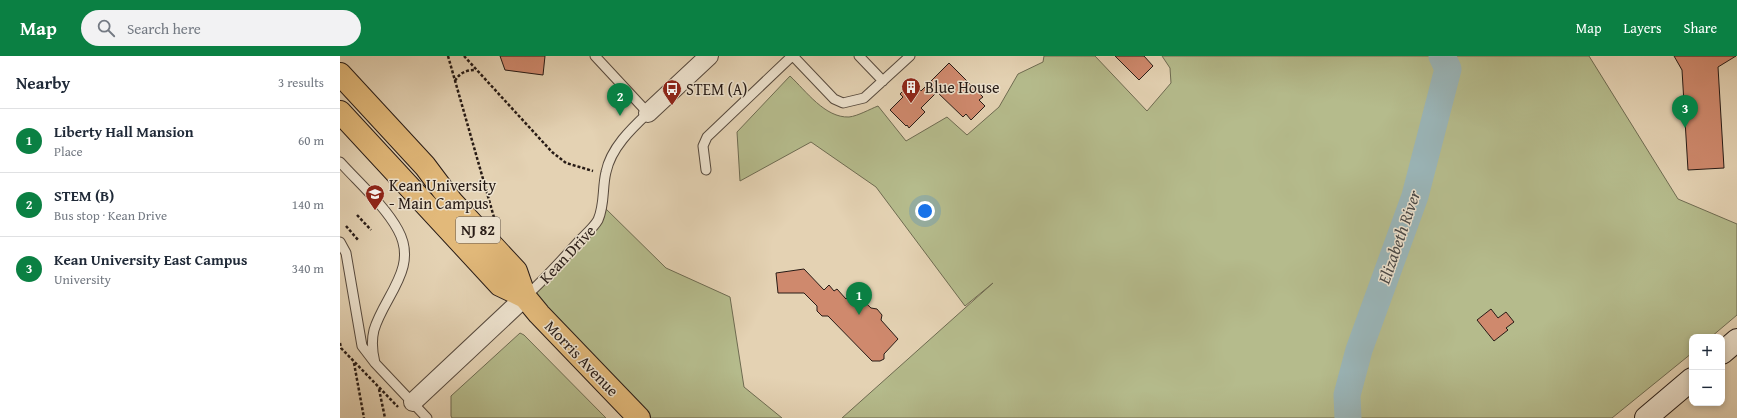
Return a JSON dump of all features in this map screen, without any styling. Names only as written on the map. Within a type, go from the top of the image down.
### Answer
[{"type":"main road","name":"Morris Avenue","points":[[340,74],[425,166],[452,202],[516,272],[525,297]]},
{"type":"main road","name":"Morris Avenue","points":[[340,112],[500,285],[525,297],[639,418]]},
{"type":"main road","points":[[1725,350],[1737,340]]},
{"type":"main road","points":[[1646,418],[1689,382]]},
{"type":"street","name":"Kean Drive","points":[[648,114],[709,56]]},
{"type":"street","points":[[407,407],[525,297]]},
{"type":"lane","points":[[595,56],[648,114]]},
{"type":"lane","points":[[706,170],[703,146],[707,137],[793,56],[834,99],[843,103],[864,98],[910,56]]},
{"type":"lane","points":[[859,56],[883,81]]},
{"type":"lane","name":"Kean Drive","points":[[525,297],[544,280],[597,221],[603,206],[606,172],[611,158],[618,146],[633,127],[648,114]]},
{"type":"lane","points":[[340,162],[385,212],[398,230],[404,248],[404,265],[374,329],[371,347],[375,363]]},
{"type":"lane","points":[[340,242],[346,253],[362,346],[407,407],[427,418]]},
{"type":"path","points":[[448,56],[496,222]]},
{"type":"path","points":[[464,56],[552,152],[566,163],[593,171]]},
{"type":"path","points":[[455,81],[464,71],[476,70]]},
{"type":"path","points":[[357,215],[371,230]]},
{"type":"path","points":[[346,226],[359,241]]},
{"type":"path","points":[[340,343],[341,348],[379,389],[407,407]]},
{"type":"path","points":[[354,362],[364,418]]},
{"type":"path","points":[[379,389],[384,418]]},
{"type":"green space","points":[[1044,56],[1095,56],[1147,111],[1171,83],[1170,68],[1162,56],[1589,56],[1678,199],[1737,224],[1737,315],[1715,334],[1689,334],[1689,355],[1612,418],[842,418],[993,283],[965,306],[876,187],[811,142],[740,181],[737,132],[790,76],[816,102],[832,113],[840,116],[853,116],[878,106],[906,141],[947,117],[967,135],[999,107],[1018,74],[1043,62]]},
{"type":"green space","points":[[603,206],[666,268],[730,297],[744,387],[782,418],[640,418],[525,297],[597,221]]},
{"type":"green space","points":[[520,333],[524,335],[606,418],[452,418],[451,396]]},
{"type":"building","points":[[500,56],[545,56],[543,75],[505,70]]},
{"type":"building","points":[[1115,56],[1144,56],[1153,66],[1139,80]]},
{"type":"building","points":[[1674,56],[1736,56],[1718,67],[1724,168],[1688,170],[1682,70]]},
{"type":"building","points":[[949,63],[983,97],[979,100],[985,106],[971,120],[966,114],[963,117],[937,92],[921,108],[925,112],[909,128],[890,110],[903,97],[900,94],[912,82],[921,91]]},
{"type":"building","points":[[804,269],[824,290],[829,285],[834,291],[837,289],[846,299],[854,292],[871,308],[877,309],[882,315],[881,320],[898,339],[884,354],[884,359],[880,361],[872,361],[828,316],[822,316],[817,311],[817,306],[804,293],[778,293],[776,273]]},
{"type":"building","points":[[1491,309],[1498,318],[1506,312],[1514,322],[1506,328],[1508,330],[1494,341],[1477,320]]},
{"type":"waterway","name":"Elizabeth River","points":[[1348,418],[1347,395],[1359,350],[1415,196],[1448,69],[1442,56]]},
{"type":"place","name":"Blue House","points":[[911,104]]},
{"type":"place","name":"STEM (A)","points":[[672,106]]},
{"type":"place","name":"STEM (B)","points":[[620,116]]},
{"type":"place","name":"Kean University East Campus","points":[[1685,128]]},
{"type":"place","name":"Kean University - Main Campus","points":[[375,211]]},
{"type":"place","name":"Liberty Hall Mansion","points":[[859,315]]}]
